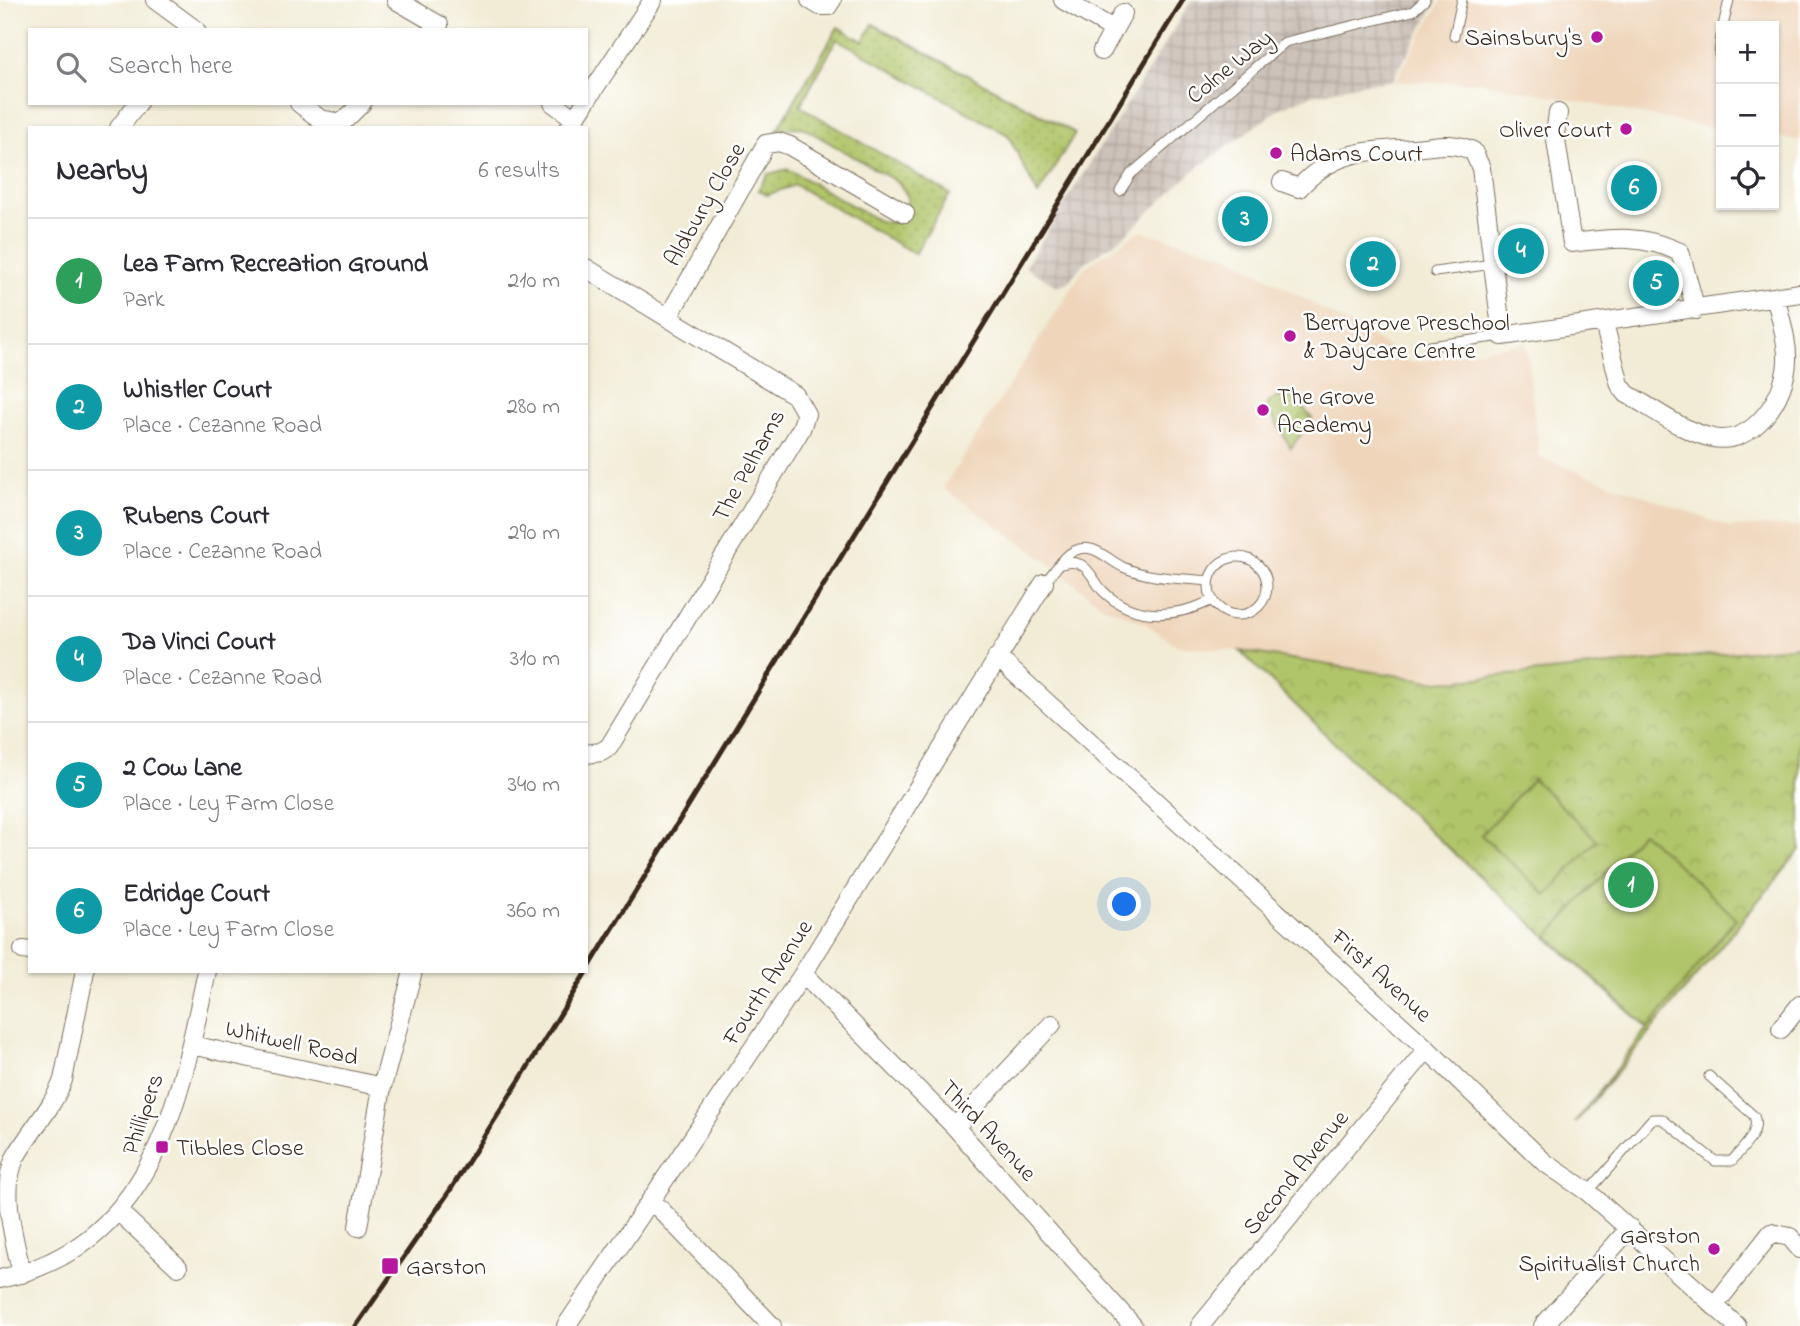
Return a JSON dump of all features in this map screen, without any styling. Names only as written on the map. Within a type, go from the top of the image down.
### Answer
[{"type":"street","points":[[155,0],[194,28]]},
{"type":"street","points":[[396,0],[442,28]]},
{"type":"street","points":[[588,99],[653,0]]},
{"type":"street","points":[[810,0],[820,6],[830,3]]},
{"type":"street","points":[[1063,0],[1113,29]]},
{"type":"street","points":[[1102,51],[1123,13]]},
{"type":"street","points":[[422,28],[442,28]]},
{"type":"street","points":[[121,126],[136,105]]},
{"type":"street","points":[[302,105],[320,119],[342,123],[360,105]]},
{"type":"street","points":[[558,105],[579,113]]},
{"type":"street","points":[[1558,113],[1555,134],[1572,243],[1620,237],[1656,241],[1680,252],[1696,310]]},
{"type":"street","name":"Aldbury Close","points":[[669,316],[766,144],[779,142],[790,146],[905,213]]},
{"type":"street","points":[[1282,182],[1299,188],[1316,169],[1368,149],[1454,143],[1473,151],[1481,168],[1502,336],[1800,293]]},
{"type":"street","name":"The Pelhams","points":[[588,269],[795,395],[806,414],[802,429],[609,747],[601,752],[588,754]]},
{"type":"street","points":[[1604,323],[1620,385],[1628,394],[1701,434],[1728,439],[1755,425],[1766,414],[1782,386],[1787,356],[1776,298]]},
{"type":"street","name":"Fourth Avenue","points":[[566,1326],[803,974],[1044,583]]},
{"type":"street","name":"First Avenue","points":[[997,657],[1427,1049],[1544,1162],[1588,1192],[1737,1326]]},
{"type":"street","points":[[22,1274],[7,1202],[9,1174],[14,1159],[60,1088],[85,973]]},
{"type":"street","name":"Phillipers","points":[[0,1279],[22,1274],[69,1253],[118,1211],[147,1173],[163,1135],[192,1045],[207,973]]},
{"type":"street","name":"Whitwell Road","points":[[358,1227],[382,1087],[412,973]]},
{"type":"street","name":"Third Avenue","points":[[803,974],[955,1127],[1133,1326]]},
{"type":"street","points":[[1781,1029],[1800,1005]]},
{"type":"street","points":[[955,1127],[1052,1024]]},
{"type":"street","name":"Whitwell Road","points":[[192,1045],[382,1087]]},
{"type":"street","name":"Second Avenue","points":[[1200,1326],[1427,1049]]},
{"type":"street","points":[[649,1202],[660,1209],[772,1326]]},
{"type":"street","points":[[118,1211],[178,1268]]},
{"type":"street","points":[[1543,1326],[1630,1228]]},
{"type":"street","points":[[1714,1306],[1771,1233],[1790,1237],[1800,1249]]},
{"type":"lane","name":"Colne Way","points":[[1120,191],[1131,174],[1285,42],[1413,11],[1425,0]]},
{"type":"lane","points":[[1454,36],[1462,0]]},
{"type":"lane","points":[[1724,21],[1729,0]]},
{"type":"lane","points":[[1435,272],[1493,264]]},
{"type":"lane","points":[[1430,345],[1502,336]]},
{"type":"lane","points":[[1044,583],[1073,551],[1087,549],[1097,550],[1121,566],[1140,572],[1209,581]]},
{"type":"lane","points":[[1243,557],[1260,566],[1267,583],[1262,602],[1247,614],[1228,613],[1213,600],[1209,581],[1212,572],[1225,559],[1243,557]]},
{"type":"lane","points":[[1060,565],[1069,562],[1083,566],[1110,597],[1126,606],[1151,613],[1184,614],[1213,600]]},
{"type":"lane","points":[[1588,1192],[1652,1119],[1662,1119],[1715,1161],[1732,1161],[1756,1130],[1757,1122],[1754,1116],[1709,1076]]},
{"type":"shaded area","points":[[1192,0],[1438,0],[1392,81],[1360,84],[1309,96],[1282,107],[1192,172],[1123,237],[1084,263],[1068,282],[1057,286],[1025,267]]},
{"type":"shaded area","points":[[1442,0],[1800,0],[1800,140],[1779,138],[1779,21],[1716,21],[1716,129],[1481,82],[1394,82]]},
{"type":"shaded area","name":"The Grove Academy","points":[[1140,231],[1228,255],[1390,348],[1411,363],[1526,342],[1539,457],[1729,527],[1800,526],[1800,646],[1439,682],[1240,651],[1178,646],[1143,622],[1101,605],[1044,559],[943,488],[1085,267]]},
{"type":"green space","points":[[873,24],[1075,133],[1038,195],[1008,135],[837,39],[800,106],[950,194],[915,254],[795,185],[767,195],[758,190],[768,174],[788,169],[879,221],[893,223],[905,213],[908,197],[899,183],[802,127],[783,128],[772,139],[838,27],[863,41]]},
{"type":"green space","points":[[1279,397],[1293,397],[1312,418],[1291,448],[1267,407],[1270,401]]},
{"type":"green space","points":[[1800,646],[1800,850],[1575,1123],[1647,1028],[1356,764],[1240,651],[1439,682]]},
{"type":"green space","points":[[1533,779],[1597,840],[1546,895],[1481,835]]},
{"type":"green space","points":[[1642,832],[1736,918],[1648,1028],[1548,936]]},
{"type":"railway","points":[[588,969],[1183,0]]},
{"type":"railway","points":[[356,1326],[451,1189],[585,973]]},
{"type":"place","name":"Sainsbury's","points":[[1597,37]]},
{"type":"place","name":"Oliver Court","points":[[1626,129]]},
{"type":"place","name":"Adams Court","points":[[1276,153]]},
{"type":"place","name":"Edridge Court","points":[[1634,188]]},
{"type":"place","name":"Rubens Court","points":[[1245,219]]},
{"type":"place","name":"Da Vinci Court","points":[[1521,251]]},
{"type":"place","name":"Whistler Court","points":[[1373,264]]},
{"type":"place","name":"2 Cow Lane","points":[[1656,283]]},
{"type":"place","name":"Berrygrove Preschool & Daycare Centre","points":[[1290,336]]},
{"type":"place","name":"The Grove Academy","points":[[1263,410]]},
{"type":"place","name":"Lea Farm Recreation Ground","points":[[1631,885]]},
{"type":"place","name":"Tibbles Close","points":[[162,1147]]},
{"type":"place","name":"Garston Spiritualist Church","points":[[1714,1249]]},
{"type":"place","name":"Garston","points":[[390,1266]]}]
